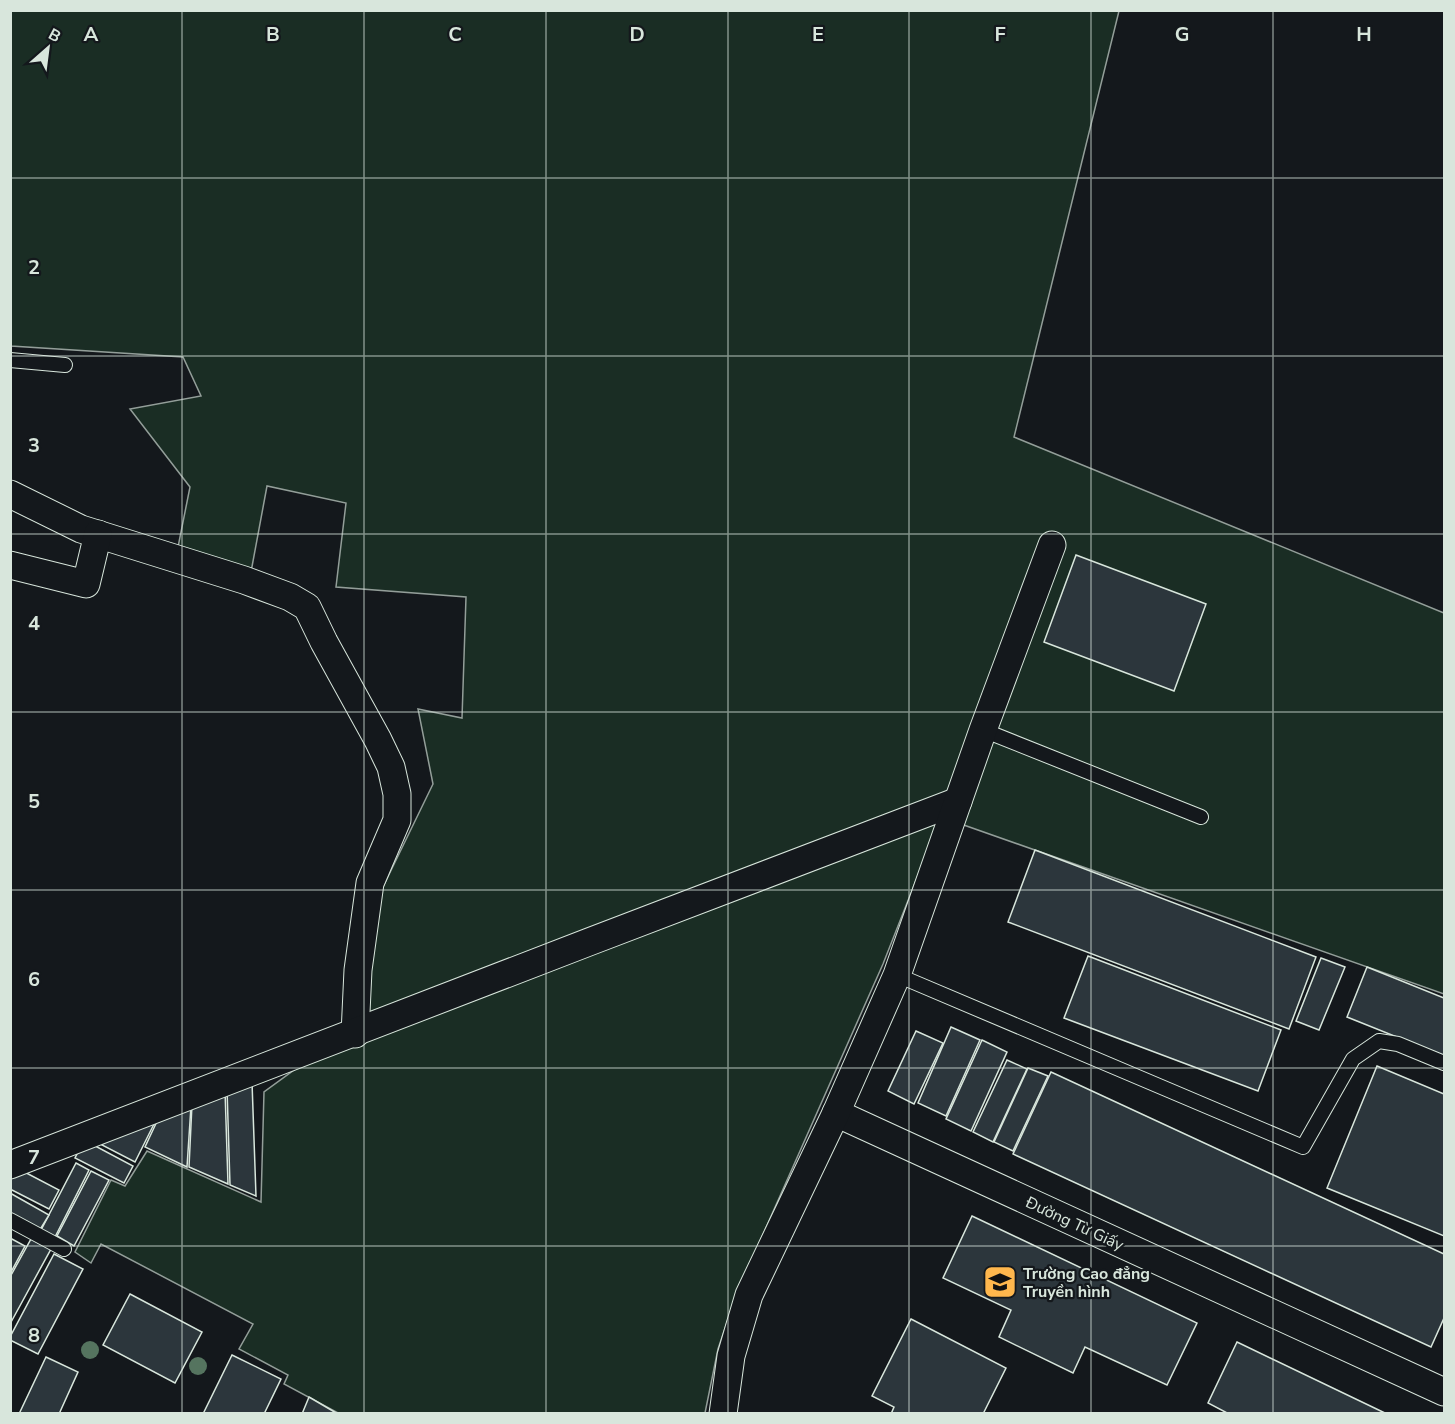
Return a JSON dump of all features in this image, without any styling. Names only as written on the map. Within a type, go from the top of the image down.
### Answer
[{"type":"street","points":[[10,494],[81,529],[244,580],[290,597],[307,608],[378,740],[391,767],[397,794],[397,820],[370,883],[358,970],[355,1034]]},
{"type":"street","points":[[10,565],[86,584],[98,534]]},
{"type":"street","points":[[723,1413],[731,1356],[749,1295],[836,1113],[897,975],[983,730],[1052,545]]},
{"type":"street","points":[[10,1165],[355,1034],[616,930],[958,801]]},
{"type":"street","name":"Đường Từ Giấy","points":[[836,1113],[1444,1392]]},
{"type":"lane","points":[[10,360],[65,365]]},
{"type":"lane","points":[[983,730],[1201,817]]},
{"type":"lane","points":[[897,975],[1303,1147],[1353,1059],[1373,1044],[1379,1041],[1398,1044],[1444,1063]]},
{"type":"lane","points":[[10,1220],[64,1249]]},
{"type":"green space","points":[[10,11],[1119,11],[1014,437],[1444,613],[1444,994],[941,817],[883,964],[737,1293],[718,1349],[705,1413],[338,1413],[284,1384],[288,1375],[239,1349],[253,1324],[101,1244],[91,1263],[75,1252],[111,1180],[125,1186],[147,1151],[261,1202],[264,1092],[364,1019],[381,891],[433,784],[418,709],[462,718],[466,597],[336,587],[346,503],[267,486],[251,572],[177,552],[190,487],[130,409],[201,396],[183,357],[11,346]]},
{"type":"building","points":[[1076,555],[1206,604],[1174,691],[1044,642]]},
{"type":"building","points":[[1035,850],[1316,957],[1289,1029],[1008,922]]},
{"type":"building","points":[[1088,956],[1281,1030],[1258,1091],[1064,1018]]},
{"type":"building","points":[[1321,958],[1345,967],[1319,1030],[1296,1021]]},
{"type":"building","points":[[1367,967],[1444,998],[1444,1056],[1347,1017]]},
{"type":"building","points":[[951,1027],[980,1040],[946,1116],[918,1103]]},
{"type":"building","points":[[916,1031],[943,1043],[914,1104],[888,1091]]},
{"type":"building","points":[[982,1040],[1007,1052],[971,1131],[946,1119]]},
{"type":"building","points":[[1007,1060],[1027,1069],[993,1142],[973,1132]]},
{"type":"building","points":[[1377,1066],[1444,1094],[1444,1236],[1327,1188]]},
{"type":"building","points":[[1028,1068],[1048,1076],[1013,1151],[994,1142]]},
{"type":"building","points":[[1051,1072],[1444,1254],[1444,1318],[1431,1347],[1013,1154]]},
{"type":"building","points":[[252,1082],[256,1196],[230,1185],[227,1089]]},
{"type":"building","points":[[225,1090],[228,1184],[189,1167],[192,1104]]},
{"type":"building","points":[[191,1106],[187,1167],[145,1147],[159,1117]]},
{"type":"building","points":[[157,1118],[135,1162],[102,1145],[109,1133]]},
{"type":"building","points":[[84,1140],[133,1166],[124,1183],[75,1158]]},
{"type":"building","points":[[76,1163],[89,1170],[54,1239],[40,1232]]},
{"type":"building","points":[[13,1166],[59,1190],[49,1209],[10,1189],[10,1171]]},
{"type":"building","points":[[91,1171],[109,1180],[74,1246],[57,1236]]},
{"type":"building","points":[[10,1193],[49,1215],[38,1233],[10,1218]]},
{"type":"building","points":[[972,1216],[1197,1323],[1167,1385],[1085,1347],[1073,1373],[999,1337],[1011,1310],[943,1278]]},
{"type":"building","points":[[10,1238],[25,1246],[10,1274]]},
{"type":"building","points":[[31,1239],[51,1249],[10,1324],[10,1277]]},
{"type":"building","points":[[54,1254],[83,1269],[38,1354],[10,1340],[10,1337]]},
{"type":"building","points":[[130,1294],[202,1332],[175,1383],[103,1345]]},
{"type":"building","points":[[911,1319],[1006,1368],[983,1414],[891,1414],[894,1407],[872,1396]]},
{"type":"building","points":[[1237,1342],[1387,1414],[1229,1414],[1208,1403]]},
{"type":"building","points":[[232,1355],[281,1379],[264,1414],[203,1414]]},
{"type":"building","points":[[46,1357],[78,1372],[59,1414],[19,1414]]},
{"type":"building","points":[[309,1397],[338,1414],[302,1414]]},
{"type":"place","name":"Trường Cao đẳng Truyền hình","points":[[1000,1282]]}]
